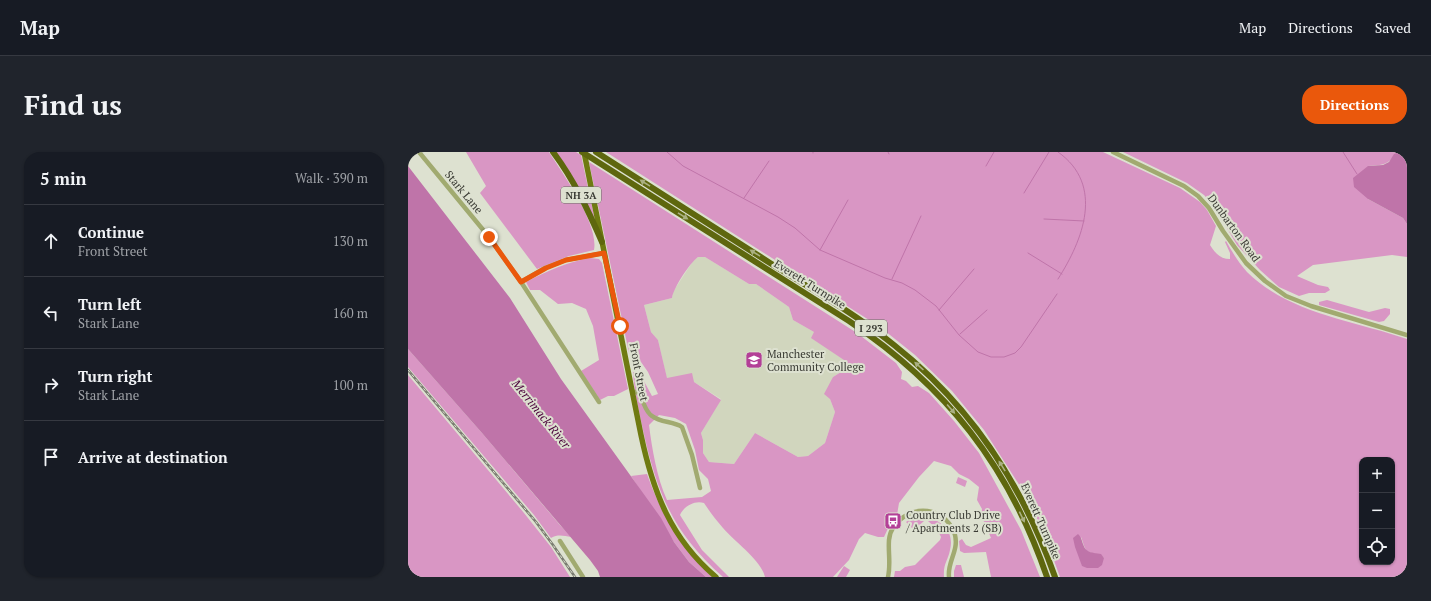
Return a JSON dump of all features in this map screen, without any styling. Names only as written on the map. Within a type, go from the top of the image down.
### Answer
[{"type":"highway","name":"NH 3A","points":[[553,152],[567,171],[586,205],[602,242]]},
{"type":"highway","name":"Everett Turnpike","points":[[583,152],[849,321],[885,346],[912,369],[938,394],[961,420],[992,462],[1010,492],[1026,525],[1047,577]]},
{"type":"highway","name":"Everett Turnpike","points":[[596,152],[850,314],[893,344],[920,367],[962,410],[984,438],[1003,467],[1028,512],[1054,577]]},
{"type":"main road","name":"Front Street","points":[[583,152],[647,464],[658,498],[680,536],[696,557],[716,577]]},
{"type":"street","name":"Stark Lane","points":[[419,152],[481,226],[521,282],[599,402]]},
{"type":"street","name":"Dunbarton Road","points":[[1113,152],[1184,186],[1198,196],[1209,208],[1223,231],[1246,262],[1265,281],[1286,296],[1334,314],[1407,335]]},
{"type":"street","points":[[521,282],[546,268],[566,260],[604,253]]},
{"type":"street","points":[[633,392],[637,392],[640,395],[647,411],[653,417],[674,422],[682,427],[692,456],[700,488]]},
{"type":"street","points":[[888,577],[890,562],[889,542],[892,530],[897,523],[908,514],[921,511],[930,512],[940,516],[954,531],[956,550],[950,566],[949,577]]},
{"type":"street","points":[[560,541],[583,577]]},
{"type":"shaded area","points":[[466,152],[549,152],[586,213],[594,239],[594,250],[569,256],[537,269],[480,193],[486,186]]},
{"type":"shaded area","points":[[556,152],[576,152],[581,155],[595,220],[587,202]]},
{"type":"shaded area","points":[[606,152],[1103,152],[1180,188],[1200,202],[1207,210],[1216,226],[1210,245],[1214,251],[1221,257],[1230,259],[1230,253],[1225,242],[1226,241],[1244,269],[1264,286],[1282,298],[1322,314],[1407,339],[1407,577],[1060,577],[1042,528],[1020,486],[984,430],[952,391],[915,355],[880,327]],"holes":[[[1081,537],[1087,551],[1100,555],[1104,558],[1082,566]]]},
{"type":"shaded area","points":[[1123,152],[1400,152],[1386,163],[1368,166],[1368,199],[1403,218],[1407,224],[1407,257],[1392,255],[1313,265],[1297,276],[1318,285],[1328,287],[1330,290],[1325,293],[1309,293],[1299,296],[1279,287],[1260,270],[1237,245],[1213,205],[1204,195],[1187,183]]},
{"type":"shaded area","points":[[589,162],[857,333],[896,363],[902,372],[901,379],[906,381],[912,387],[918,386],[929,393],[954,421],[979,453],[1021,530],[1040,577],[991,577],[986,552],[964,553],[960,551],[959,541],[962,539],[966,545],[971,547],[991,538],[981,515],[982,509],[977,500],[979,487],[969,479],[959,474],[951,466],[934,461],[919,477],[899,503],[897,515],[890,524],[884,537],[878,537],[865,533],[859,539],[849,560],[833,577],[765,577],[758,564],[723,528],[704,503],[697,502],[690,504],[680,515],[702,550],[729,577],[723,577],[706,561],[679,528],[661,493],[648,453],[633,372],[639,372],[652,396],[658,394],[648,372],[641,362],[629,353]],"holes":[[[698,257],[705,257],[749,284],[756,284],[789,307],[793,320],[814,332],[811,338],[847,362],[841,372],[833,377],[824,394],[830,399],[835,412],[825,443],[808,456],[798,457],[755,433],[734,464],[709,462],[703,453],[703,440],[701,433],[721,400],[694,382],[692,373],[667,378],[658,340],[651,332],[644,305],[672,298],[682,276]],[[659,415],[675,418],[686,424],[695,450],[699,470],[708,479],[711,491],[702,497],[667,500],[655,463],[649,425]]]},
{"type":"shaded area","name":"Manchester Community College","points":[[698,257],[705,257],[749,284],[756,284],[789,307],[793,320],[814,332],[848,362],[841,372],[833,377],[830,399],[835,412],[825,443],[808,456],[798,457],[755,433],[734,464],[709,462],[703,453],[703,440],[701,433],[721,399],[694,382],[667,379],[658,340],[651,332],[644,305],[672,298],[673,292],[693,261]]},
{"type":"shaded area","points":[[590,258],[599,259],[602,263],[628,389],[614,396],[608,396],[600,400],[581,371],[599,360],[593,326],[586,309],[572,303],[558,304],[540,290],[530,290],[526,282],[557,267]]},
{"type":"shaded area","points":[[1327,300],[1369,312],[1385,308],[1390,309],[1390,314],[1384,321],[1379,322],[1319,305],[1319,302]]},
{"type":"shaded area","points":[[408,349],[571,537],[559,536],[551,538],[534,515],[408,367]]},
{"type":"shaded area","points":[[408,375],[524,513],[551,547],[570,577],[408,577]]},
{"type":"shaded area","points":[[647,474],[659,503],[673,530],[691,554],[712,577],[706,577],[689,562],[674,542],[631,476]]},
{"type":"shaded area","points":[[958,477],[967,481],[965,487],[956,483]]},
{"type":"shaded area","points":[[922,516],[935,520],[948,531],[951,543],[945,565],[944,577],[894,577],[895,571],[900,571],[905,567],[915,565],[940,540],[941,537],[937,529],[928,521],[924,521],[914,530],[906,522],[912,518]]},
{"type":"shaded area","points":[[956,565],[961,565],[964,577],[954,577]]},
{"type":"shaded area","points":[[844,566],[850,570],[846,577],[837,577]]},
{"type":"water","points":[[1407,152],[1407,224],[1403,218],[1368,199],[1354,187],[1353,178],[1368,166],[1383,165],[1389,162],[1394,154]]},
{"type":"water","name":"Merrimack River","points":[[408,166],[510,298],[561,379],[661,518],[674,542],[689,562],[706,577],[600,577],[598,571],[590,560],[408,349]]},
{"type":"water","points":[[1078,534],[1086,550],[1101,554],[1104,558],[1102,565],[1098,568],[1087,568],[1082,566],[1073,538]]},
{"type":"waterway","points":[[667,152],[683,166],[778,217],[795,228],[820,250],[885,278],[902,283],[915,290],[936,306],[959,335],[978,352],[991,357],[1004,357],[1015,353],[1021,347],[1057,294]]},
{"type":"waterway","points":[[986,166],[994,152]]},
{"type":"waterway","points":[[1024,193],[1049,152]]},
{"type":"waterway","points":[[1058,152],[1073,165],[1081,180],[1085,196],[1085,213],[1075,247],[1058,279]]},
{"type":"waterway","points":[[1343,152],[1357,174]]},
{"type":"waterway","points":[[744,198],[769,161]]},
{"type":"waterway","points":[[820,250],[848,200]]},
{"type":"waterway","points":[[892,279],[921,216]]},
{"type":"waterway","points":[[1044,219],[1084,221]]},
{"type":"waterway","points":[[1028,253],[1062,274]]},
{"type":"waterway","points":[[939,310],[974,269]]},
{"type":"waterway","points":[[960,334],[987,310]]},
{"type":"railway","points":[[408,370],[536,522],[575,577]]},
{"type":"place","name":"Manchester Community College","points":[[754,360]]},
{"type":"place","name":"Country Club Drive / Apartments 2 (SB)","points":[[893,521]]},
{"type":"route","points":[[489,237],[521,282],[546,268],[574,257],[604,253],[620,326]]}]
